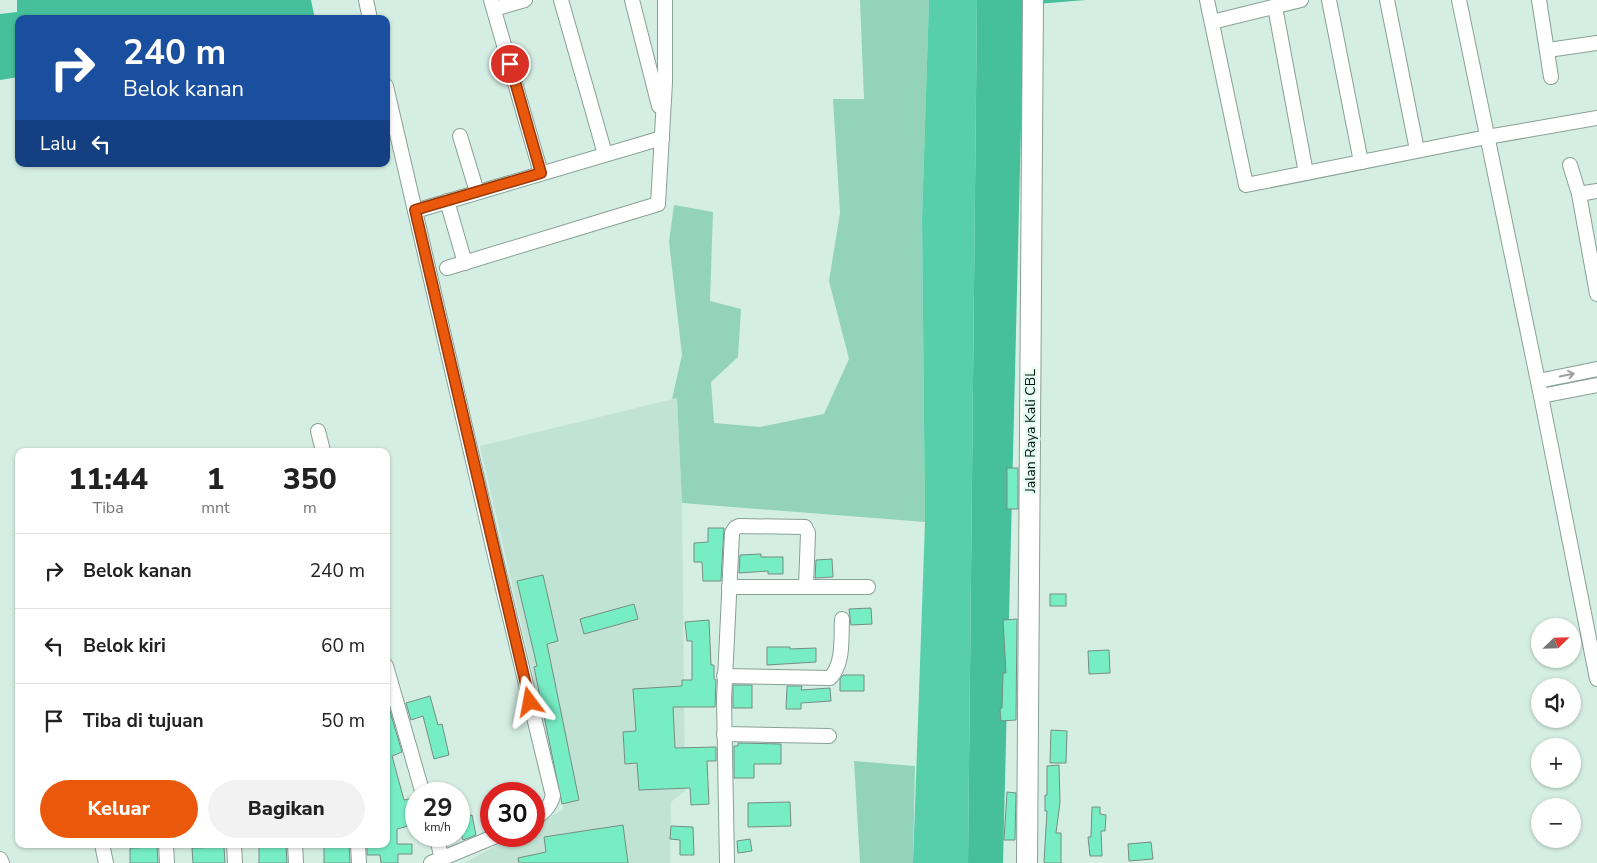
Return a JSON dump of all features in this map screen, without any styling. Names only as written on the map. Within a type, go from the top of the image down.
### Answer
[{"type":"main road","name":"Jalan Raya Kali CBL","points":[[1027,863],[1033,0]]},
{"type":"street","points":[[366,0],[369,15]]},
{"type":"street","points":[[526,0],[492,4],[541,173]]},
{"type":"street","points":[[561,0],[605,154]]},
{"type":"street","points":[[632,0],[663,119]]},
{"type":"street","points":[[448,268],[658,204],[663,119],[665,0]]},
{"type":"street","points":[[1207,0],[1246,185],[1417,150],[1597,118]]},
{"type":"street","points":[[1212,22],[1302,0]]},
{"type":"street","points":[[1329,0],[1361,162]]},
{"type":"street","points":[[1387,0],[1417,150]]},
{"type":"street","points":[[1459,0],[1595,657],[1597,679]]},
{"type":"street","points":[[1539,0],[1552,78]]},
{"type":"street","points":[[1275,7],[1306,173]]},
{"type":"street","points":[[1548,50],[1597,43]]},
{"type":"street","points":[[390,103],[553,796],[551,804],[545,811]]},
{"type":"street","points":[[460,136],[477,192]]},
{"type":"street","points":[[415,210],[662,138]]},
{"type":"street","points":[[1570,165],[1579,194],[1597,294]]},
{"type":"street","points":[[1579,194],[1597,191]]},
{"type":"street","points":[[447,201],[466,263]]},
{"type":"street","points":[[1538,381],[1597,369]]},
{"type":"street","points":[[1541,396],[1597,385]]},
{"type":"street","points":[[318,432],[322,448]]},
{"type":"street","points":[[727,863],[724,676],[732,533],[735,528],[740,526],[807,528],[806,588]]},
{"type":"street","points":[[729,587],[806,588],[868,586]]},
{"type":"street","points":[[724,676],[830,678],[837,671],[842,619]]},
{"type":"street","points":[[390,679],[420,782]]},
{"type":"street","points":[[724,734],[829,736]]},
{"type":"street","points":[[436,847],[437,861],[480,843]]},
{"type":"street","points":[[103,848],[106,863]]},
{"type":"street","points":[[166,848],[167,863]]},
{"type":"street","points":[[234,848],[234,863]]},
{"type":"street","points":[[295,848],[296,863]]},
{"type":"street","points":[[358,848],[359,863]]},
{"type":"street","points":[[0,859],[2,863]]},
{"type":"shaded area","points":[[17,0],[311,0],[314,15],[15,15],[15,78],[0,80],[0,14],[17,12]]},
{"type":"shaded area","points":[[860,0],[929,0],[922,219],[925,522],[682,503],[677,398],[672,399],[682,355],[669,242],[674,205],[713,212],[710,301],[741,309],[738,357],[711,382],[714,423],[760,427],[824,414],[849,359],[829,281],[840,213],[833,99],[864,99]]},
{"type":"shaded area","points":[[929,0],[977,0],[968,863],[913,863],[925,522],[922,219]]},
{"type":"shaded area","points":[[977,0],[1086,0],[1024,5],[1003,863],[968,863]]},
{"type":"shaded area","points":[[677,398],[682,503],[685,791],[671,802],[670,863],[464,863],[494,847],[545,847],[545,820],[564,809],[480,446]]},
{"type":"shaded area","points":[[854,761],[915,766],[913,863],[860,863]]},
{"type":"building","points":[[1007,468],[1018,468],[1018,509],[1007,509]]},
{"type":"building","points":[[708,528],[724,528],[721,581],[703,581],[702,562],[694,562],[694,543],[708,542]]},
{"type":"building","points":[[761,554],[761,557],[783,557],[783,574],[768,574],[768,571],[739,573],[740,555]]},
{"type":"building","points":[[832,559],[833,577],[815,578],[816,560]]},
{"type":"building","points":[[543,575],[558,641],[547,644],[579,800],[562,804],[534,667],[537,666],[517,581]]},
{"type":"building","points":[[1050,594],[1066,594],[1066,606],[1050,606]]},
{"type":"building","points":[[634,604],[638,619],[584,634],[580,619]]},
{"type":"building","points":[[871,608],[872,624],[851,625],[849,609]]},
{"type":"building","points":[[1017,619],[1016,720],[1001,721],[1003,673],[1006,673],[1003,620]]},
{"type":"building","points":[[709,620],[711,665],[714,665],[714,679],[716,680],[715,707],[673,707],[675,748],[716,747],[716,761],[707,761],[709,804],[691,805],[690,788],[639,790],[637,763],[625,764],[623,732],[636,731],[633,689],[682,686],[682,680],[692,680],[692,641],[687,641],[685,622]]},
{"type":"building","points":[[767,647],[790,647],[790,649],[816,648],[816,662],[767,665]]},
{"type":"building","points":[[1109,650],[1110,673],[1089,674],[1088,651]]},
{"type":"building","points":[[843,675],[864,675],[864,691],[840,691],[840,679]]},
{"type":"building","points":[[733,685],[752,685],[752,708],[733,708]]},
{"type":"building","points":[[787,686],[802,686],[801,690],[830,688],[831,701],[801,703],[801,709],[786,709]]},
{"type":"building","points":[[430,696],[438,725],[442,724],[449,755],[434,759],[423,716],[411,720],[406,703]]},
{"type":"building","points":[[390,711],[402,752],[392,756],[405,800],[405,827],[397,829],[397,844],[405,844],[405,847],[412,847],[412,854],[398,854],[398,863],[381,863],[380,855],[367,855],[367,848],[390,848]]},
{"type":"building","points":[[1051,730],[1067,731],[1066,763],[1050,763]]},
{"type":"building","points":[[738,743],[781,744],[781,764],[754,764],[754,778],[734,778],[734,746],[738,746]]},
{"type":"building","points":[[1059,765],[1060,802],[1056,833],[1061,833],[1061,863],[1045,863],[1047,766]]},
{"type":"building","points":[[1007,792],[1016,793],[1015,840],[1004,840]]},
{"type":"building","points":[[790,802],[791,826],[748,827],[748,803]]},
{"type":"building","points":[[1092,807],[1100,807],[1100,814],[1106,815],[1105,831],[1101,831],[1102,856],[1090,856],[1088,837],[1091,837]]},
{"type":"building","points":[[470,815],[472,815],[476,835],[470,837]]},
{"type":"building","points":[[623,825],[628,863],[519,863],[518,858],[546,852],[545,837]]},
{"type":"building","points":[[671,826],[693,827],[694,855],[680,855],[680,840],[670,839]]},
{"type":"building","points":[[750,839],[752,851],[738,853],[737,841]]},
{"type":"building","points":[[1151,842],[1153,859],[1129,861],[1128,844]]},
{"type":"building","points":[[130,848],[157,848],[158,863],[130,863]]},
{"type":"building","points":[[192,848],[224,848],[225,863],[193,863]]},
{"type":"building","points":[[259,848],[286,848],[287,863],[259,863]]},
{"type":"building","points":[[324,848],[349,848],[350,863],[324,863]]},
{"type":"route","points":[[510,64],[541,173],[415,210],[530,702]]}]
